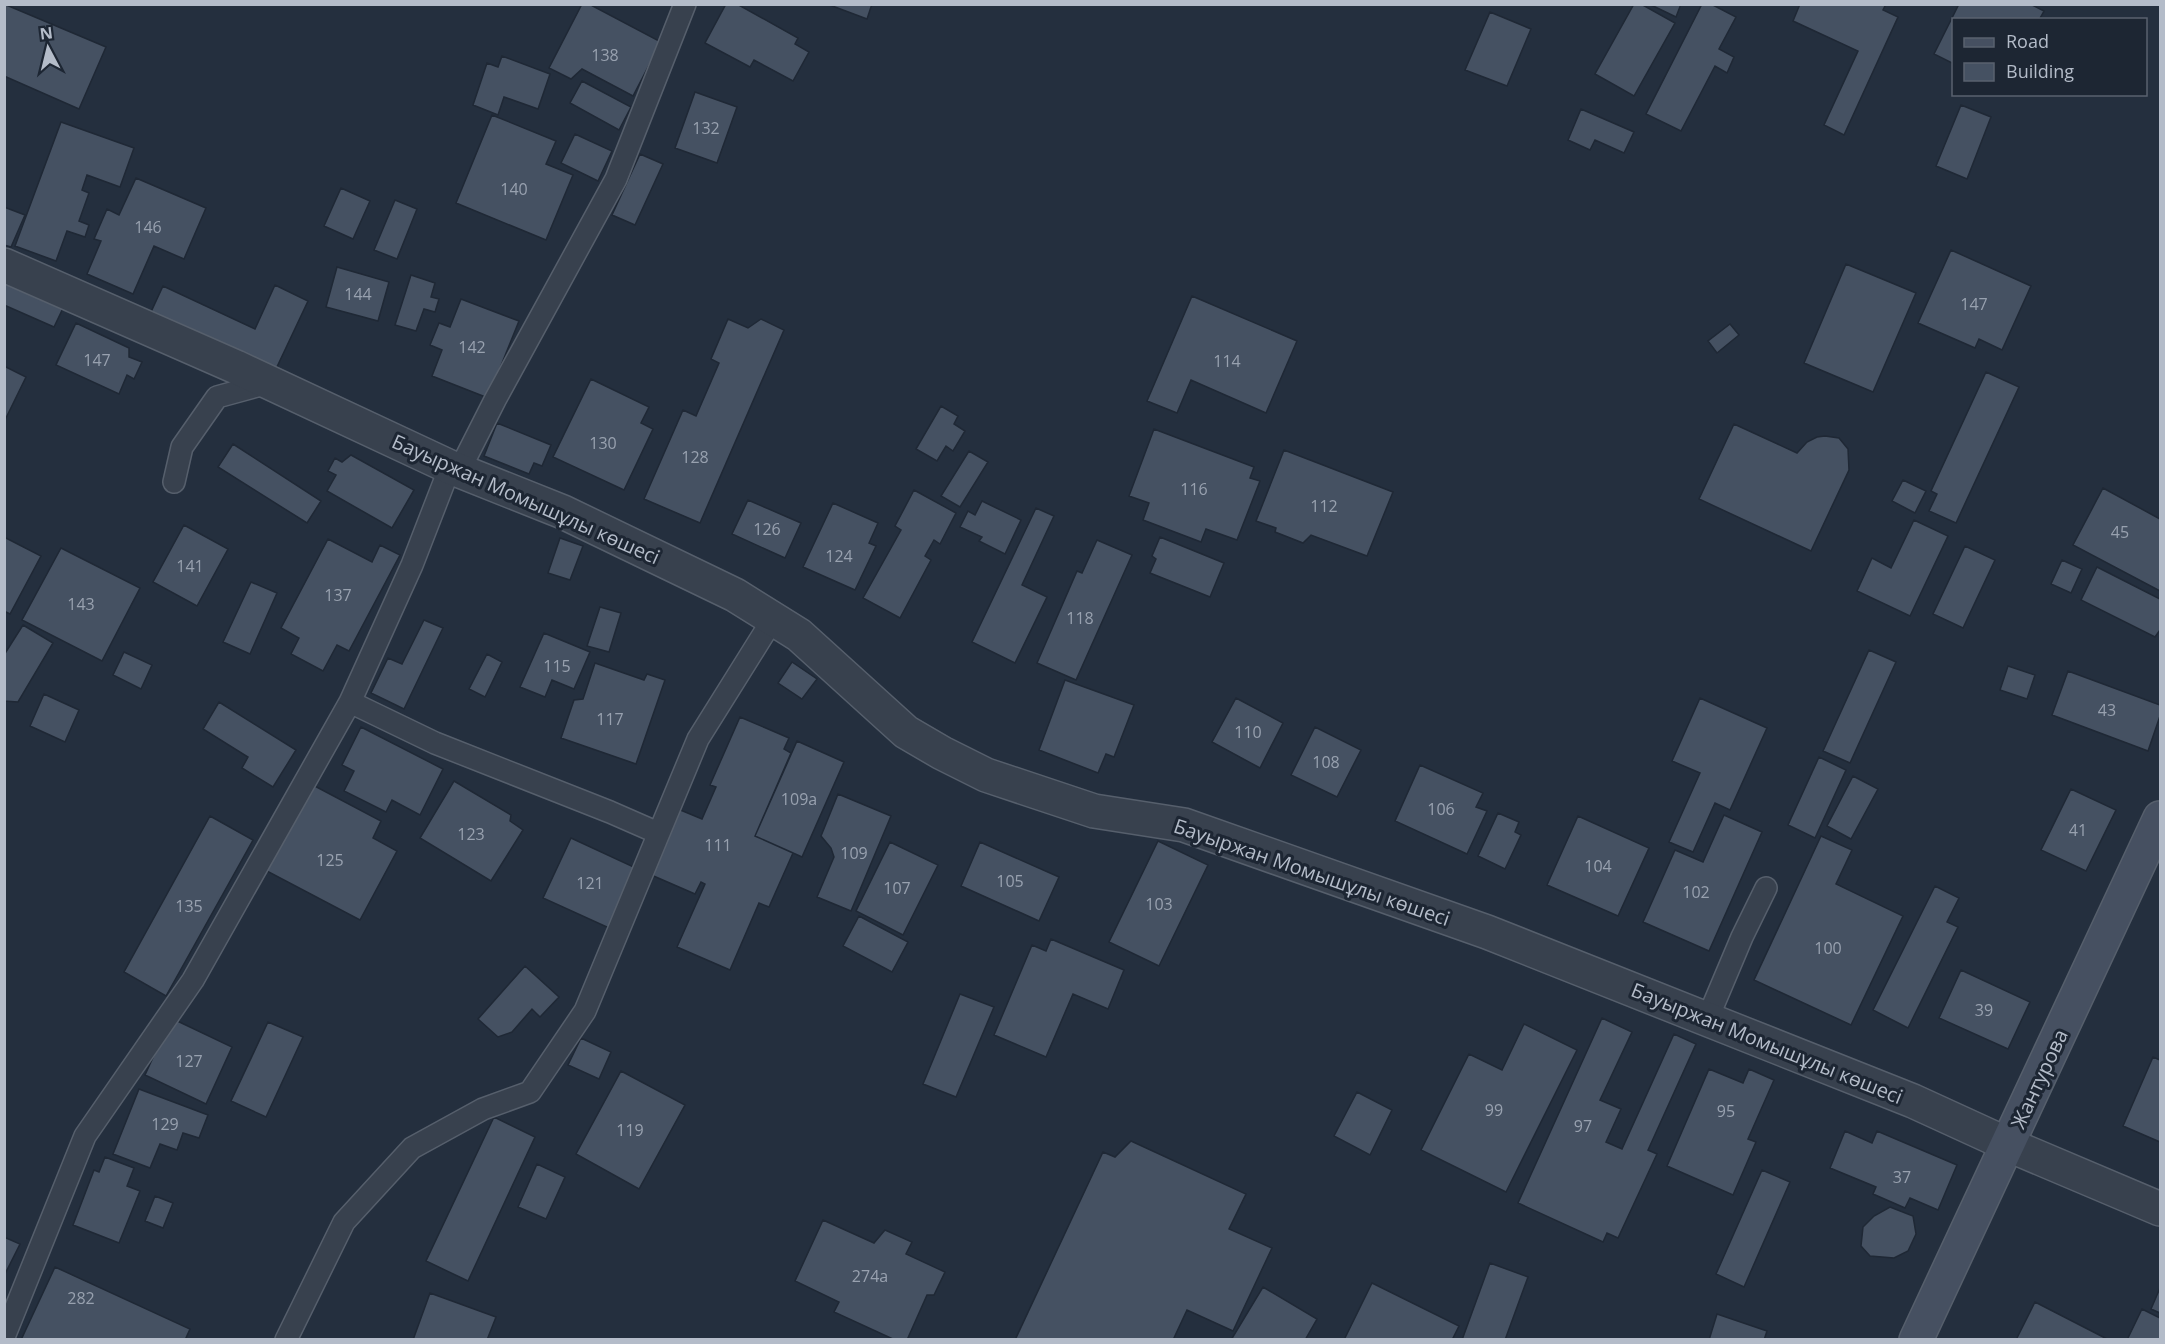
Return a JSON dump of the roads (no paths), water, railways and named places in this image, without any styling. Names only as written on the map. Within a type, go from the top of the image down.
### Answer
[{"type":"street","name":"Бауыржан Момышұлы көшесі","points":[[4,265],[455,469],[563,512],[735,595],[799,635],[906,732],[986,775],[1094,810],[1184,825],[1487,932],[1913,1101],[2009,1145],[2160,1209]]},
{"type":"street","name":"Жантурова","points":[[1916,1340],[2160,818]]},
{"type":"lane","points":[[4,1337],[85,1136],[193,980],[350,702],[455,469],[616,179],[685,4]]},
{"type":"lane","points":[[174,482],[182,447],[217,398],[268,383]]},
{"type":"lane","points":[[286,1340],[344,1222],[412,1148],[483,1109],[530,1092],[585,1011],[698,739],[773,619]]},
{"type":"lane","points":[[350,702],[435,743],[658,833]]},
{"type":"lane","points":[[1707,1020],[1742,937],[1766,888]]}]
